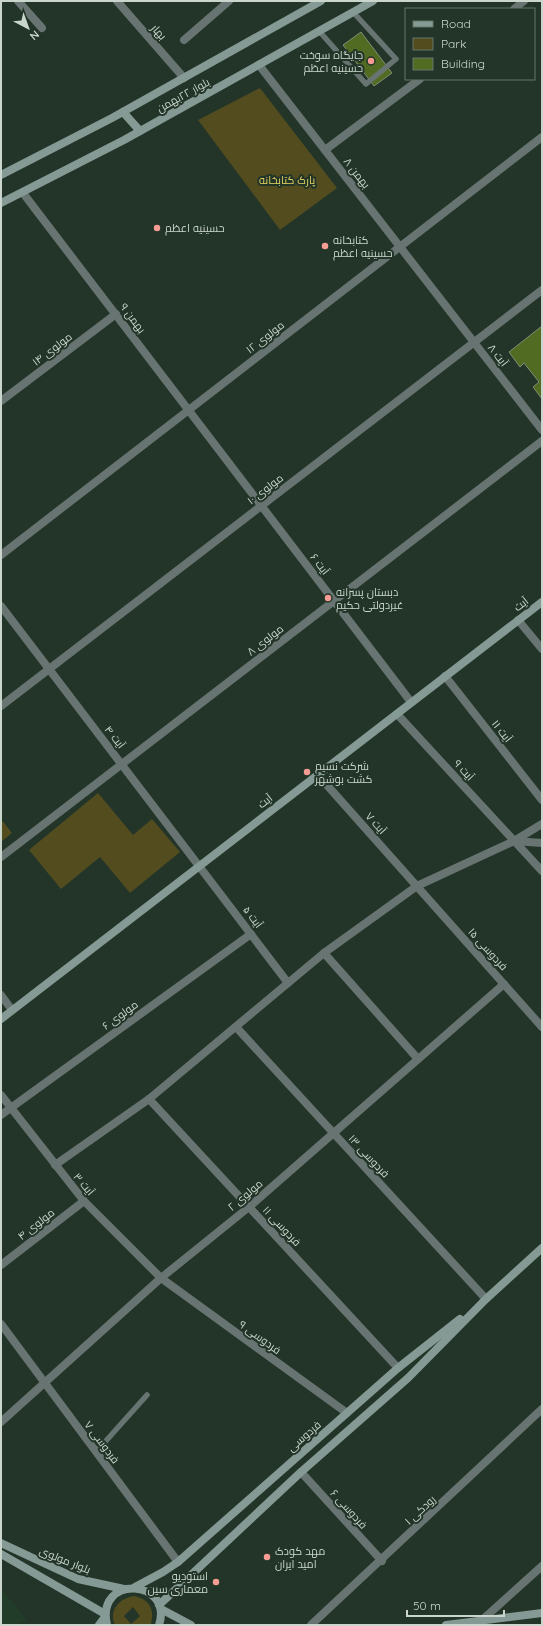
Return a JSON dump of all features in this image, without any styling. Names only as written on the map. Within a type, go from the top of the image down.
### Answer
[{"type":"main road","name":"بلوار ۲۲بهمن","points":[[1,175],[123,112],[321,1]]},
{"type":"main road","name":"بلوار ۲۲بهمن","points":[[1,203],[140,131],[373,1]]},
{"type":"main road","points":[[123,112],[140,131]]},
{"type":"main road","name":"آیت","points":[[1,1019],[542,602]]},
{"type":"main road","name":"فردوسی","points":[[135,1588],[178,1562],[398,1368],[486,1299],[541,1250]]},
{"type":"main road","name":"فردوسی","points":[[160,1607],[301,1472],[408,1378],[486,1299]]},
{"type":"main road","name":"بلوار مولوی","points":[[1,1543],[78,1579],[124,1589],[135,1588]]},
{"type":"main road","name":"بلوار مولوی","points":[[1,1554],[106,1619]]},
{"type":"main road","points":[[135,1588],[145,1590],[154,1596],[160,1607],[161,1619],[159,1625]]},
{"type":"main road","points":[[99,1625],[106,1619],[108,1604],[114,1595],[124,1589]]},
{"type":"main road","points":[[160,1607],[191,1625]]},
{"type":"main road","points":[[446,1625],[542,1613]]},
{"type":"street","points":[[18,1],[42,28]]},
{"type":"street","name":"بهار","points":[[117,1],[184,78]]},
{"type":"street","points":[[184,40],[229,1]]},
{"type":"street","points":[[515,8],[524,1]]},
{"type":"street","name":"بهمن ۸","points":[[259,65],[437,294]]},
{"type":"street","points":[[325,150],[419,80]]},
{"type":"street","name":"مولوی ۱۲","points":[[1,555],[542,137]]},
{"type":"street","name":"بهمن ۹","points":[[23,192],[225,458]]},
{"type":"street","name":"مولوی ۱۰","points":[[1,706],[542,290]]},
{"type":"street","name":"آیت ۸","points":[[437,294],[542,430]]},
{"type":"street","name":"مولوی ۱۴","points":[[1,402],[116,314]]},
{"type":"street","name":"مولوی ۸","points":[[1,857],[542,441]]},
{"type":"street","name":"آیت ۶","points":[[225,458],[411,702]]},
{"type":"street","name":"آیت ۴","points":[[1,606],[200,865]]},
{"type":"street","points":[[518,620],[542,649]]},
{"type":"street","name":"آیت ۱۱","points":[[445,676],[542,800]]},
{"type":"street","name":"آیت ۹","points":[[397,714],[542,871]]},
{"type":"street","name":"آیت ۷","points":[[318,774],[417,886]]},
{"type":"street","points":[[55,1165],[149,1099],[236,1028],[324,953],[417,886],[514,840],[542,824]]},
{"type":"street","points":[[514,840],[542,843]]},
{"type":"street","name":"آیت ۵","points":[[200,865],[288,983]]},
{"type":"street","name":"فردوسی ۱۵","points":[[417,886],[542,1027]]},
{"type":"street","name":"مولوی ۶","points":[[1,1115],[251,934]]},
{"type":"street","points":[[324,953],[418,1059]]},
{"type":"street","name":"مولوی ۲","points":[[1,1422],[161,1278],[249,1207],[504,984]]},
{"type":"street","points":[[1,995],[12,1010]]},
{"type":"street","name":"فردوسی ۱۳","points":[[236,1028],[486,1299]]},
{"type":"street","name":"آیت ۳","points":[[1,1094],[84,1201],[161,1278]]},
{"type":"street","name":"فردوسی ۱۱","points":[[149,1099],[398,1368]]},
{"type":"street","name":"مولوی ۴","points":[[1,1265],[84,1201]]},
{"type":"street","name":"فردوسی ۹","points":[[161,1278],[347,1413]]},
{"type":"street","name":"فردوسی ۷","points":[[1,1324],[178,1562]]},
{"type":"street","name":"رودکی ۱","points":[[311,1625],[382,1561],[542,1409]]},
{"type":"street","name":"فردوسی ۶","points":[[301,1472],[382,1561]]},
{"type":"street","points":[[481,1621],[542,1566]]},
{"type":"lane","points":[[319,31],[366,84],[396,59],[354,12]]},
{"type":"lane","points":[[96,1452],[147,1395]]},
{"type":"shaded area","points":[[1,1589],[27,1620],[15,1625],[1,1625]]},
{"type":"green space","name":"پارک کتابخانه","points":[[260,88],[337,188],[280,230],[198,120]]},
{"type":"green space","points":[[98,793],[133,835],[152,819],[180,852],[130,893],[100,857],[61,889],[29,850]]},
{"type":"green space","points":[[1,819],[12,833],[1,842]]},
{"type":"green space","points":[[129,1597],[139,1597],[147,1602],[150,1606],[152,1614],[151,1624],[115,1625],[113,1620],[114,1610],[120,1602]],"holes":[[[133,1607],[140,1616],[131,1624],[124,1616]]]},
{"type":"building","points":[[361,32],[392,73],[374,86],[343,45]]},
{"type":"building","points":[[542,326],[542,399],[533,387],[539,382],[524,363],[520,367],[509,352]]},
{"type":"place","name":"جایگاه سوخت حسینیه اعظم","points":[[371,61]]},
{"type":"place","name":"حسینیه اعظم","points":[[157,228]]},
{"type":"place","name":"کتابخانه حسینیه اعظم","points":[[325,246]]},
{"type":"place","name":"دبستان پسرانه غیردولتی حکیم","points":[[328,598]]},
{"type":"place","name":"شرکت نسیم کشت بوشهر","points":[[307,772]]},
{"type":"place","name":"مهد کودک امید ایران","points":[[267,1557]]},
{"type":"place","name":"استودیو معماری سین","points":[[216,1582]]}]
